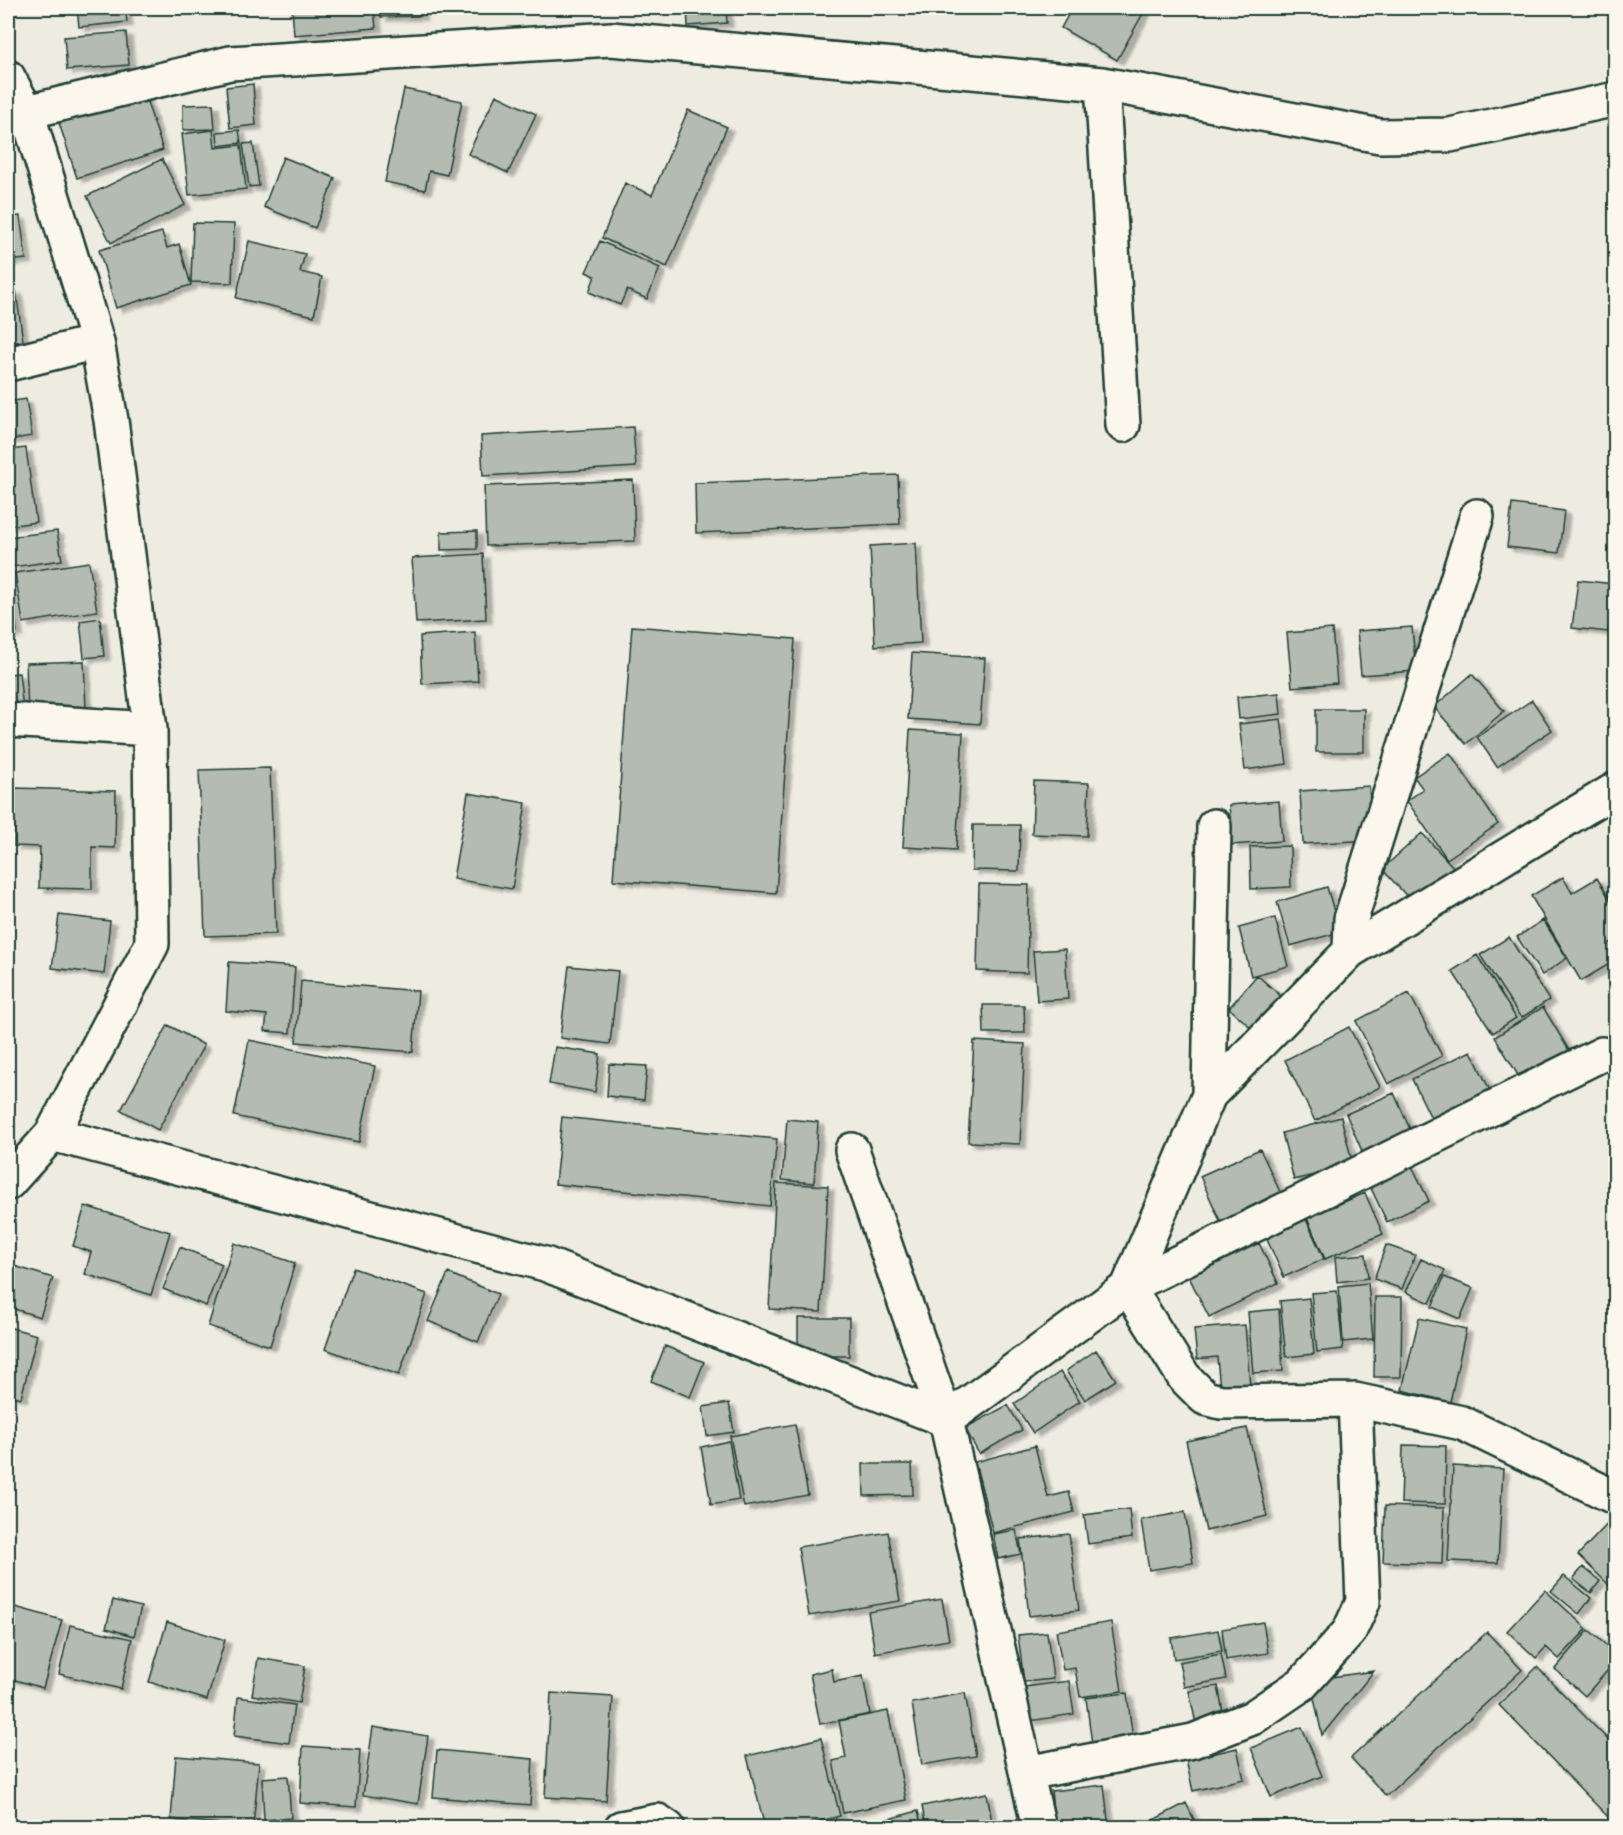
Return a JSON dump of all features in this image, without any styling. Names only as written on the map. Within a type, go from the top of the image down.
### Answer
[{"type":"street","points":[[27,112],[230,63],[611,39],[1102,84],[1380,136],[1450,135],[1616,99]]},
{"type":"street","points":[[8,77],[27,112],[96,342],[111,420],[150,729],[152,944],[52,1134],[8,1183]]},
{"type":"street","points":[[1102,84],[1123,425]]},
{"type":"street","points":[[8,364],[96,342]]},
{"type":"street","points":[[1350,951],[1351,919],[1477,516]]},
{"type":"street","points":[[8,720],[150,729]]},
{"type":"street","points":[[1128,1287],[1209,1095],[1350,951],[1616,789]]},
{"type":"street","points":[[1209,1095],[1214,826]]},
{"type":"street","points":[[946,1420],[1128,1287],[1602,1054]]},
{"type":"street","points":[[52,1134],[545,1264],[946,1420]]},
{"type":"street","points":[[852,1150],[946,1420],[1039,1827]]},
{"type":"street","points":[[1128,1287],[1184,1377],[1205,1398],[1221,1402],[1355,1400],[1462,1423],[1616,1498]]},
{"type":"street","points":[[1027,1773],[1193,1741],[1252,1718],[1302,1684],[1349,1632],[1363,1602],[1355,1400]]},
{"type":"street","points":[[621,1827],[658,1821],[668,1827]]},
{"type":"building","points":[[77,8],[125,8],[127,22],[79,27]]},
{"type":"building","points":[[292,8],[374,8],[376,28],[294,35]]},
{"type":"building","points":[[380,8],[421,8],[421,16],[381,17]]},
{"type":"building","points":[[687,8],[726,8],[727,23],[688,26]]},
{"type":"building","points":[[1072,8],[1146,8],[1117,60],[1061,28]]},
{"type":"building","points":[[126,32],[129,65],[67,70],[64,37]]},
{"type":"building","points":[[253,84],[256,125],[230,128],[226,87]]},
{"type":"building","points":[[404,89],[462,101],[447,175],[429,171],[425,190],[385,182]]},
{"type":"building","points":[[496,95],[536,114],[508,173],[468,154]]},
{"type":"building","points":[[145,96],[163,150],[77,178],[59,123]]},
{"type":"building","points":[[213,104],[215,129],[183,130],[183,105]]},
{"type":"building","points":[[688,110],[727,127],[667,267],[602,238],[625,183],[652,195]]},
{"type":"building","points":[[213,130],[215,148],[241,145],[246,189],[189,195],[182,134]]},
{"type":"building","points":[[239,130],[241,143],[218,146],[217,132]]},
{"type":"building","points":[[253,143],[259,186],[249,187],[243,144]]},
{"type":"building","points":[[283,157],[335,178],[315,228],[264,207]]},
{"type":"building","points":[[162,159],[185,205],[111,243],[87,196]]},
{"type":"building","points":[[20,216],[26,259],[8,261],[8,217]]},
{"type":"building","points":[[193,223],[234,224],[232,283],[191,282]]},
{"type":"building","points":[[162,232],[167,248],[179,244],[191,285],[116,308],[99,250]]},
{"type":"building","points":[[249,241],[305,254],[300,272],[322,277],[314,316],[236,298]]},
{"type":"building","points":[[600,241],[660,268],[647,299],[627,290],[620,305],[589,292],[595,276],[586,272]]},
{"type":"building","points":[[8,291],[16,291],[23,341],[8,343]]},
{"type":"building","points":[[26,399],[32,436],[8,440],[8,402]]},
{"type":"building","points":[[633,427],[636,467],[483,476],[481,436]]},
{"type":"building","points":[[26,448],[36,522],[8,526],[8,450]]},
{"type":"building","points":[[898,475],[900,524],[696,533],[695,483]]},
{"type":"building","points":[[633,480],[635,541],[486,546],[484,486]]},
{"type":"building","points":[[1512,504],[1564,511],[1559,553],[1507,547]]},
{"type":"building","points":[[57,531],[62,560],[12,567],[8,537]]},
{"type":"building","points":[[477,531],[477,549],[441,550],[441,532]]},
{"type":"building","points":[[916,543],[921,643],[875,646],[870,546]]},
{"type":"building","points":[[483,554],[486,619],[416,623],[412,558]]},
{"type":"building","points":[[89,562],[97,611],[23,623],[15,573]]},
{"type":"building","points":[[8,571],[17,632],[8,634]]},
{"type":"building","points":[[1578,580],[1614,584],[1608,632],[1572,628]]},
{"type":"building","points":[[100,618],[104,656],[84,658],[80,621]]},
{"type":"building","points":[[632,626],[795,639],[776,893],[613,880]]},
{"type":"building","points":[[1412,627],[1416,671],[1361,675],[1357,631]]},
{"type":"building","points":[[1332,629],[1337,683],[1292,687],[1287,633]]},
{"type":"building","points":[[475,632],[478,681],[422,684],[420,636]]},
{"type":"building","points":[[1616,636],[1616,664],[1612,663]]},
{"type":"building","points":[[912,653],[985,658],[980,724],[908,719]]},
{"type":"building","points":[[84,661],[86,709],[28,712],[26,663]]},
{"type":"building","points":[[19,673],[23,709],[8,711],[8,674]]},
{"type":"building","points":[[1472,674],[1504,711],[1466,744],[1434,707]]},
{"type":"building","points":[[1279,693],[1281,714],[1239,719],[1237,697]]},
{"type":"building","points":[[1532,700],[1552,730],[1497,767],[1477,737]]},
{"type":"building","points":[[1316,709],[1364,709],[1364,752],[1316,752]]},
{"type":"building","points":[[1281,719],[1287,764],[1245,770],[1239,724]]},
{"type":"building","points":[[910,730],[963,733],[956,850],[903,847]]},
{"type":"building","points":[[1450,753],[1498,824],[1447,859],[1407,801],[1423,789],[1414,777]]},
{"type":"building","points":[[270,768],[276,934],[205,936],[199,770]]},
{"type":"building","points":[[1034,781],[1089,783],[1087,836],[1032,834]]},
{"type":"building","points":[[1369,786],[1372,840],[1303,844],[1300,791]]},
{"type":"building","points":[[15,788],[116,791],[115,848],[92,847],[92,889],[39,888],[40,847],[14,846]]},
{"type":"building","points":[[468,793],[526,803],[512,889],[453,879]]},
{"type":"building","points":[[1279,801],[1282,841],[1232,845],[1229,805]]},
{"type":"building","points":[[973,825],[1020,825],[1019,871],[972,870]]},
{"type":"building","points":[[1422,833],[1454,868],[1414,904],[1382,869]]},
{"type":"building","points":[[1290,846],[1291,887],[1251,889],[1250,847]]},
{"type":"building","points":[[1563,877],[1572,893],[1597,878],[1616,909],[1616,940],[1610,943],[1616,952],[1616,960],[1581,981],[1531,896]]},
{"type":"building","points":[[979,884],[1029,885],[1027,973],[977,971]]},
{"type":"building","points":[[1327,887],[1340,932],[1290,946],[1277,902]]},
{"type":"building","points":[[59,915],[110,921],[104,974],[52,968]]},
{"type":"building","points":[[1275,918],[1288,966],[1251,976],[1239,928]]},
{"type":"building","points":[[1543,920],[1567,958],[1542,975],[1517,937]]},
{"type":"building","points":[[1509,937],[1549,1000],[1521,1018],[1480,955]]},
{"type":"building","points":[[1065,949],[1068,999],[1037,1001],[1033,951]]},
{"type":"building","points":[[1477,955],[1516,1018],[1493,1033],[1452,971]]},
{"type":"building","points":[[229,962],[295,967],[290,1033],[265,1031],[267,1015],[226,1011]]},
{"type":"building","points":[[569,966],[618,971],[610,1044],[560,1038]]},
{"type":"building","points":[[1257,975],[1283,998],[1255,1031],[1229,1008]]},
{"type":"building","points":[[301,981],[418,991],[413,1052],[296,1042]]},
{"type":"building","points":[[1409,993],[1442,1056],[1388,1084],[1356,1021]]},
{"type":"building","points":[[983,1005],[1024,1005],[1025,1033],[984,1033]]},
{"type":"building","points":[[1543,1007],[1573,1057],[1525,1087],[1495,1037]]},
{"type":"building","points":[[168,1025],[204,1045],[158,1130],[121,1110]]},
{"type":"building","points":[[1349,1027],[1380,1087],[1315,1121],[1285,1060]]},
{"type":"building","points":[[249,1040],[375,1066],[359,1142],[234,1116]]},
{"type":"building","points":[[974,1041],[1025,1044],[1020,1144],[968,1142]]},
{"type":"building","points":[[555,1047],[600,1054],[595,1092],[549,1084]]},
{"type":"building","points":[[1471,1051],[1495,1101],[1436,1128],[1412,1079]]},
{"type":"building","points":[[609,1064],[647,1066],[644,1100],[607,1096]]},
{"type":"building","points":[[1394,1093],[1413,1136],[1365,1158],[1346,1114]]},
{"type":"building","points":[[562,1117],[777,1139],[770,1206],[555,1184]]},
{"type":"building","points":[[1341,1117],[1353,1165],[1294,1180],[1282,1133]]},
{"type":"building","points":[[787,1119],[818,1122],[814,1183],[782,1180]]},
{"type":"building","points":[[1260,1149],[1282,1196],[1221,1223],[1200,1176]]},
{"type":"building","points":[[1411,1164],[1429,1201],[1387,1222],[1369,1184]]},
{"type":"building","points":[[776,1183],[828,1186],[821,1312],[769,1309]]},
{"type":"building","points":[[1365,1193],[1383,1234],[1325,1259],[1307,1218]]},
{"type":"building","points":[[85,1206],[170,1232],[151,1295],[85,1274],[91,1252],[73,1246]]},
{"type":"building","points":[[1304,1215],[1324,1259],[1284,1277],[1264,1233]]},
{"type":"building","points":[[234,1243],[295,1263],[270,1346],[208,1326]]},
{"type":"building","points":[[1259,1243],[1278,1283],[1209,1317],[1189,1277]]},
{"type":"building","points":[[1386,1245],[1415,1255],[1402,1289],[1374,1279]]},
{"type":"building","points":[[180,1247],[222,1264],[206,1306],[163,1289]]},
{"type":"building","points":[[1366,1254],[1368,1278],[1337,1282],[1335,1257]]},
{"type":"building","points":[[1421,1259],[1445,1270],[1430,1303],[1406,1292]]},
{"type":"building","points":[[8,1264],[53,1278],[40,1317],[8,1307]]},
{"type":"building","points":[[353,1268],[427,1294],[399,1375],[325,1349]]},
{"type":"building","points":[[448,1273],[498,1294],[478,1342],[428,1321]]},
{"type":"building","points":[[1444,1277],[1473,1288],[1460,1319],[1432,1307]]},
{"type":"building","points":[[1368,1283],[1373,1339],[1343,1342],[1339,1286]]},
{"type":"building","points":[[1337,1291],[1343,1349],[1317,1352],[1311,1293]]},
{"type":"building","points":[[1375,1297],[1402,1297],[1401,1377],[1374,1377]]},
{"type":"building","points":[[1309,1298],[1314,1354],[1286,1357],[1280,1301]]},
{"type":"building","points":[[1279,1309],[1283,1371],[1253,1373],[1248,1312]]},
{"type":"building","points":[[798,1318],[849,1318],[849,1356],[798,1356]]},
{"type":"building","points":[[1419,1318],[1466,1329],[1450,1402],[1402,1390]]},
{"type":"building","points":[[1245,1325],[1250,1386],[1220,1389],[1217,1357],[1197,1359],[1194,1329]]},
{"type":"building","points":[[8,1327],[37,1335],[21,1398],[8,1394]]},
{"type":"building","points":[[665,1346],[704,1362],[690,1397],[651,1381]]},
{"type":"building","points":[[1096,1350],[1116,1380],[1085,1400],[1066,1371]]},
{"type":"building","points":[[1060,1372],[1080,1401],[1033,1433],[1014,1404]]},
{"type":"building","points":[[729,1403],[734,1432],[707,1436],[703,1407]]},
{"type":"building","points":[[1008,1405],[1022,1430],[979,1454],[965,1428]]},
{"type":"building","points":[[795,1424],[808,1495],[744,1507],[730,1436]]},
{"type":"building","points":[[1247,1428],[1267,1516],[1206,1531],[1186,1441]]},
{"type":"building","points":[[729,1441],[739,1500],[711,1505],[701,1447]]},
{"type":"building","points":[[1403,1445],[1446,1446],[1445,1504],[1401,1503]]},
{"type":"building","points":[[1035,1446],[1048,1497],[1069,1492],[1074,1512],[993,1533],[975,1462]]},
{"type":"building","points":[[863,1464],[912,1464],[913,1495],[864,1496]]},
{"type":"building","points":[[1453,1466],[1503,1469],[1498,1563],[1448,1561]]},
{"type":"building","points":[[1385,1506],[1444,1508],[1442,1564],[1383,1562]]},
{"type":"building","points":[[1129,1509],[1132,1538],[1088,1544],[1084,1515]]},
{"type":"building","points":[[1185,1512],[1193,1563],[1149,1570],[1141,1520]]},
{"type":"building","points":[[1616,1515],[1616,1584],[1612,1588],[1578,1555]]},
{"type":"building","points":[[1016,1530],[1021,1554],[998,1559],[993,1534]]},
{"type":"building","points":[[888,1532],[900,1601],[809,1616],[798,1547]]},
{"type":"building","points":[[1069,1534],[1079,1610],[1029,1616],[1020,1539]]},
{"type":"building","points":[[1583,1567],[1600,1581],[1591,1593],[1573,1579]]},
{"type":"building","points":[[1564,1576],[1591,1598],[1579,1614],[1551,1591]]},
{"type":"building","points":[[1545,1590],[1587,1629],[1559,1659],[1546,1647],[1536,1658],[1507,1631]]},
{"type":"building","points":[[942,1599],[949,1640],[875,1653],[868,1612]]},
{"type":"building","points":[[113,1600],[141,1607],[134,1636],[106,1628]]},
{"type":"building","points":[[8,1605],[62,1620],[43,1688],[8,1678]]},
{"type":"building","points":[[167,1622],[225,1640],[207,1700],[149,1682]]},
{"type":"building","points":[[1111,1622],[1122,1691],[1080,1697],[1075,1668],[1063,1670],[1056,1631]]},
{"type":"building","points":[[1263,1622],[1268,1653],[1226,1660],[1222,1629]]},
{"type":"building","points":[[70,1625],[132,1639],[121,1689],[59,1674]]},
{"type":"building","points":[[1218,1630],[1222,1651],[1174,1659],[1171,1638]]},
{"type":"building","points":[[1589,1630],[1616,1654],[1616,1661],[1585,1696],[1555,1669]]},
{"type":"building","points":[[1047,1632],[1053,1679],[1024,1682],[1018,1635]]},
{"type":"building","points":[[1487,1632],[1522,1670],[1386,1796],[1351,1758]]},
{"type":"building","points":[[1221,1654],[1226,1679],[1184,1687],[1179,1662]]},
{"type":"building","points":[[258,1658],[305,1666],[299,1703],[252,1695]]},
{"type":"building","points":[[1537,1667],[1616,1748],[1616,1813],[1610,1819],[1499,1705]]},
{"type":"building","points":[[832,1669],[834,1682],[863,1676],[870,1714],[820,1724],[810,1674]]},
{"type":"building","points":[[1374,1671],[1322,1735],[1310,1680]]},
{"type":"building","points":[[1069,1681],[1074,1714],[1030,1721],[1025,1687]]},
{"type":"building","points":[[1218,1686],[1226,1727],[1198,1733],[1189,1691]]},
{"type":"building","points":[[551,1693],[613,1697],[606,1801],[545,1797]]},
{"type":"building","points":[[965,1693],[976,1756],[922,1765],[912,1703]]},
{"type":"building","points":[[1127,1693],[1134,1747],[1093,1752],[1086,1698]]},
{"type":"building","points":[[238,1697],[294,1705],[289,1743],[234,1736]]},
{"type":"building","points":[[888,1711],[906,1800],[843,1813],[833,1761],[846,1758],[839,1721]]},
{"type":"building","points":[[373,1727],[428,1736],[418,1804],[363,1795]]},
{"type":"building","points":[[1302,1727],[1322,1776],[1271,1797],[1251,1748]]},
{"type":"building","points":[[821,1738],[840,1816],[795,1828],[765,1828],[747,1756]]},
{"type":"building","points":[[303,1746],[360,1750],[356,1807],[300,1803]]},
{"type":"building","points":[[1237,1748],[1244,1779],[1193,1791],[1186,1760]]},
{"type":"building","points":[[437,1750],[533,1759],[530,1805],[433,1797]]},
{"type":"building","points":[[176,1756],[259,1763],[253,1827],[171,1819]]},
{"type":"building","points":[[288,1776],[291,1818],[264,1820],[262,1778]]},
{"type":"building","points":[[1104,1785],[1109,1828],[1055,1828],[1051,1791]]},
{"type":"building","points":[[987,1793],[993,1828],[926,1828],[922,1806]]},
{"type":"building","points":[[1186,1803],[1198,1828],[1138,1828]]},
{"type":"building","points":[[918,1811],[922,1828],[882,1828],[881,1821]]}]
